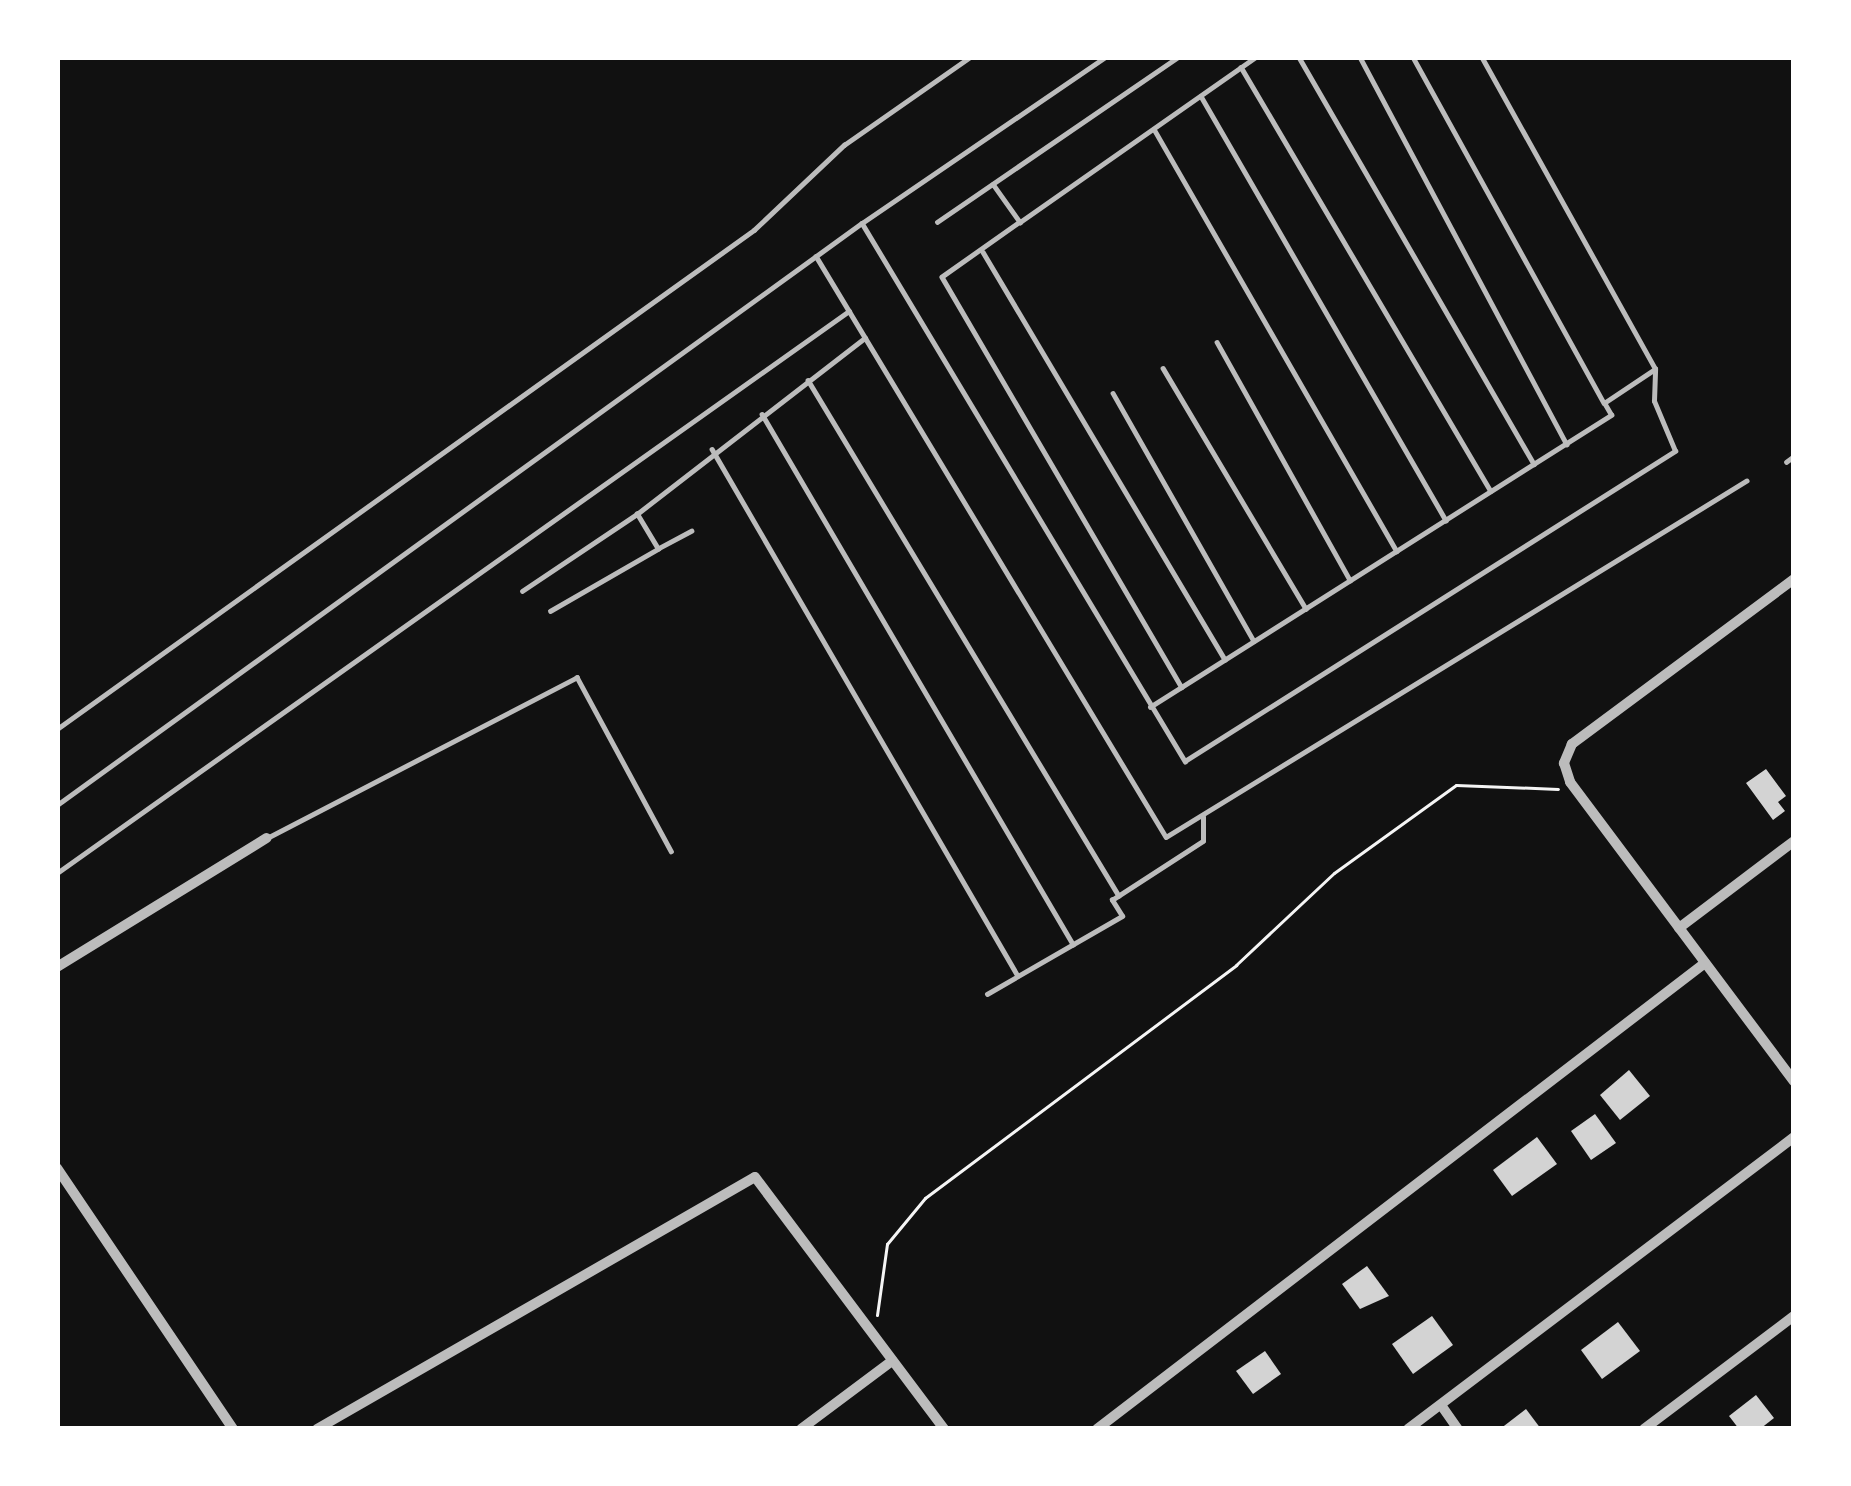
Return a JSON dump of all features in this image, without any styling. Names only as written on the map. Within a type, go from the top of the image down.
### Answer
[{"type":"street","points":[[1794,579],[1572,745],[1564,763],[1570,782],[1794,1081]]},
{"type":"street","points":[[57,967],[268,838]]},
{"type":"street","points":[[1679,928],[1794,841]]},
{"type":"street","points":[[1097,1429],[1705,963]]},
{"type":"street","points":[[1408,1429],[1794,1137]]},
{"type":"street","points":[[57,1168],[233,1429]]},
{"type":"street","points":[[317,1429],[755,1177],[944,1429]]},
{"type":"street","points":[[1644,1429],[1794,1316]]},
{"type":"street","points":[[802,1429],[892,1361]]},
{"type":"street","points":[[1441,1405],[1458,1429]]},
{"type":"lane","points":[[57,729],[754,230],[844,146],[970,57]]},
{"type":"lane","points":[[57,805],[862,223],[1105,57]]},
{"type":"lane","points":[[937,222],[1178,57]]},
{"type":"lane","points":[[1182,687],[942,277],[1256,57]]},
{"type":"lane","points":[[1299,57],[1534,464]]},
{"type":"lane","points":[[1360,57],[1567,443]]},
{"type":"lane","points":[[1150,707],[1612,415],[1413,57]]},
{"type":"lane","points":[[862,223],[1185,761],[1675,451],[1654,400],[1655,369],[1481,57]]},
{"type":"lane","points":[[1241,67],[1491,491]]},
{"type":"lane","points":[[1201,96],[1446,520]]},
{"type":"lane","points":[[1154,129],[1397,551]]},
{"type":"lane","points":[[993,184],[1020,223]]},
{"type":"lane","points":[[982,249],[1225,659]]},
{"type":"lane","points":[[816,256],[1160,833],[1174,835],[1746,481]]},
{"type":"lane","points":[[57,873],[849,311]]},
{"type":"lane","points":[[522,591],[637,514],[712,449],[865,338]]},
{"type":"lane","points":[[1217,341],[1350,580]]},
{"type":"lane","points":[[1163,368],[1306,609]]},
{"type":"lane","points":[[1604,403],[1655,369]]},
{"type":"lane","points":[[808,380],[1119,896]]},
{"type":"lane","points":[[1113,394],[1254,641]]},
{"type":"lane","points":[[762,414],[1073,944]]},
{"type":"lane","points":[[712,449],[1018,976]]},
{"type":"lane","points":[[1786,462],[1794,456]]},
{"type":"lane","points":[[637,514],[658,549]]},
{"type":"lane","points":[[550,611],[692,531]]},
{"type":"lane","points":[[268,838],[577,677],[671,851]]},
{"type":"lane","points":[[987,994],[1122,916],[1112,900],[1203,841],[1203,817]]},
{"type":"path","points":[[874,1338],[887,1244],[925,1198],[1236,965],[1334,873],[1446,791],[1478,782],[1549,792],[1570,782]]},
{"type":"building","points":[[1766,769],[1786,796],[1778,802],[1785,811],[1773,820],[1746,783]]},
{"type":"building","points":[[1629,1070],[1650,1096],[1620,1120],[1600,1095]]},
{"type":"building","points":[[1595,1114],[1616,1143],[1591,1160],[1571,1131]]},
{"type":"building","points":[[1537,1137],[1557,1164],[1512,1196],[1493,1170]]},
{"type":"building","points":[[1367,1266],[1389,1296],[1360,1309],[1342,1284]]},
{"type":"building","points":[[1432,1316],[1453,1345],[1413,1374],[1392,1344]]},
{"type":"building","points":[[1618,1322],[1640,1351],[1602,1379],[1581,1350]]},
{"type":"building","points":[[1265,1351],[1281,1374],[1253,1394],[1236,1371]]},
{"type":"building","points":[[1756,1395],[1774,1418],[1760,1429],[1739,1429],[1729,1416]]},
{"type":"building","points":[[1526,1409],[1541,1429],[1500,1429]]}]
